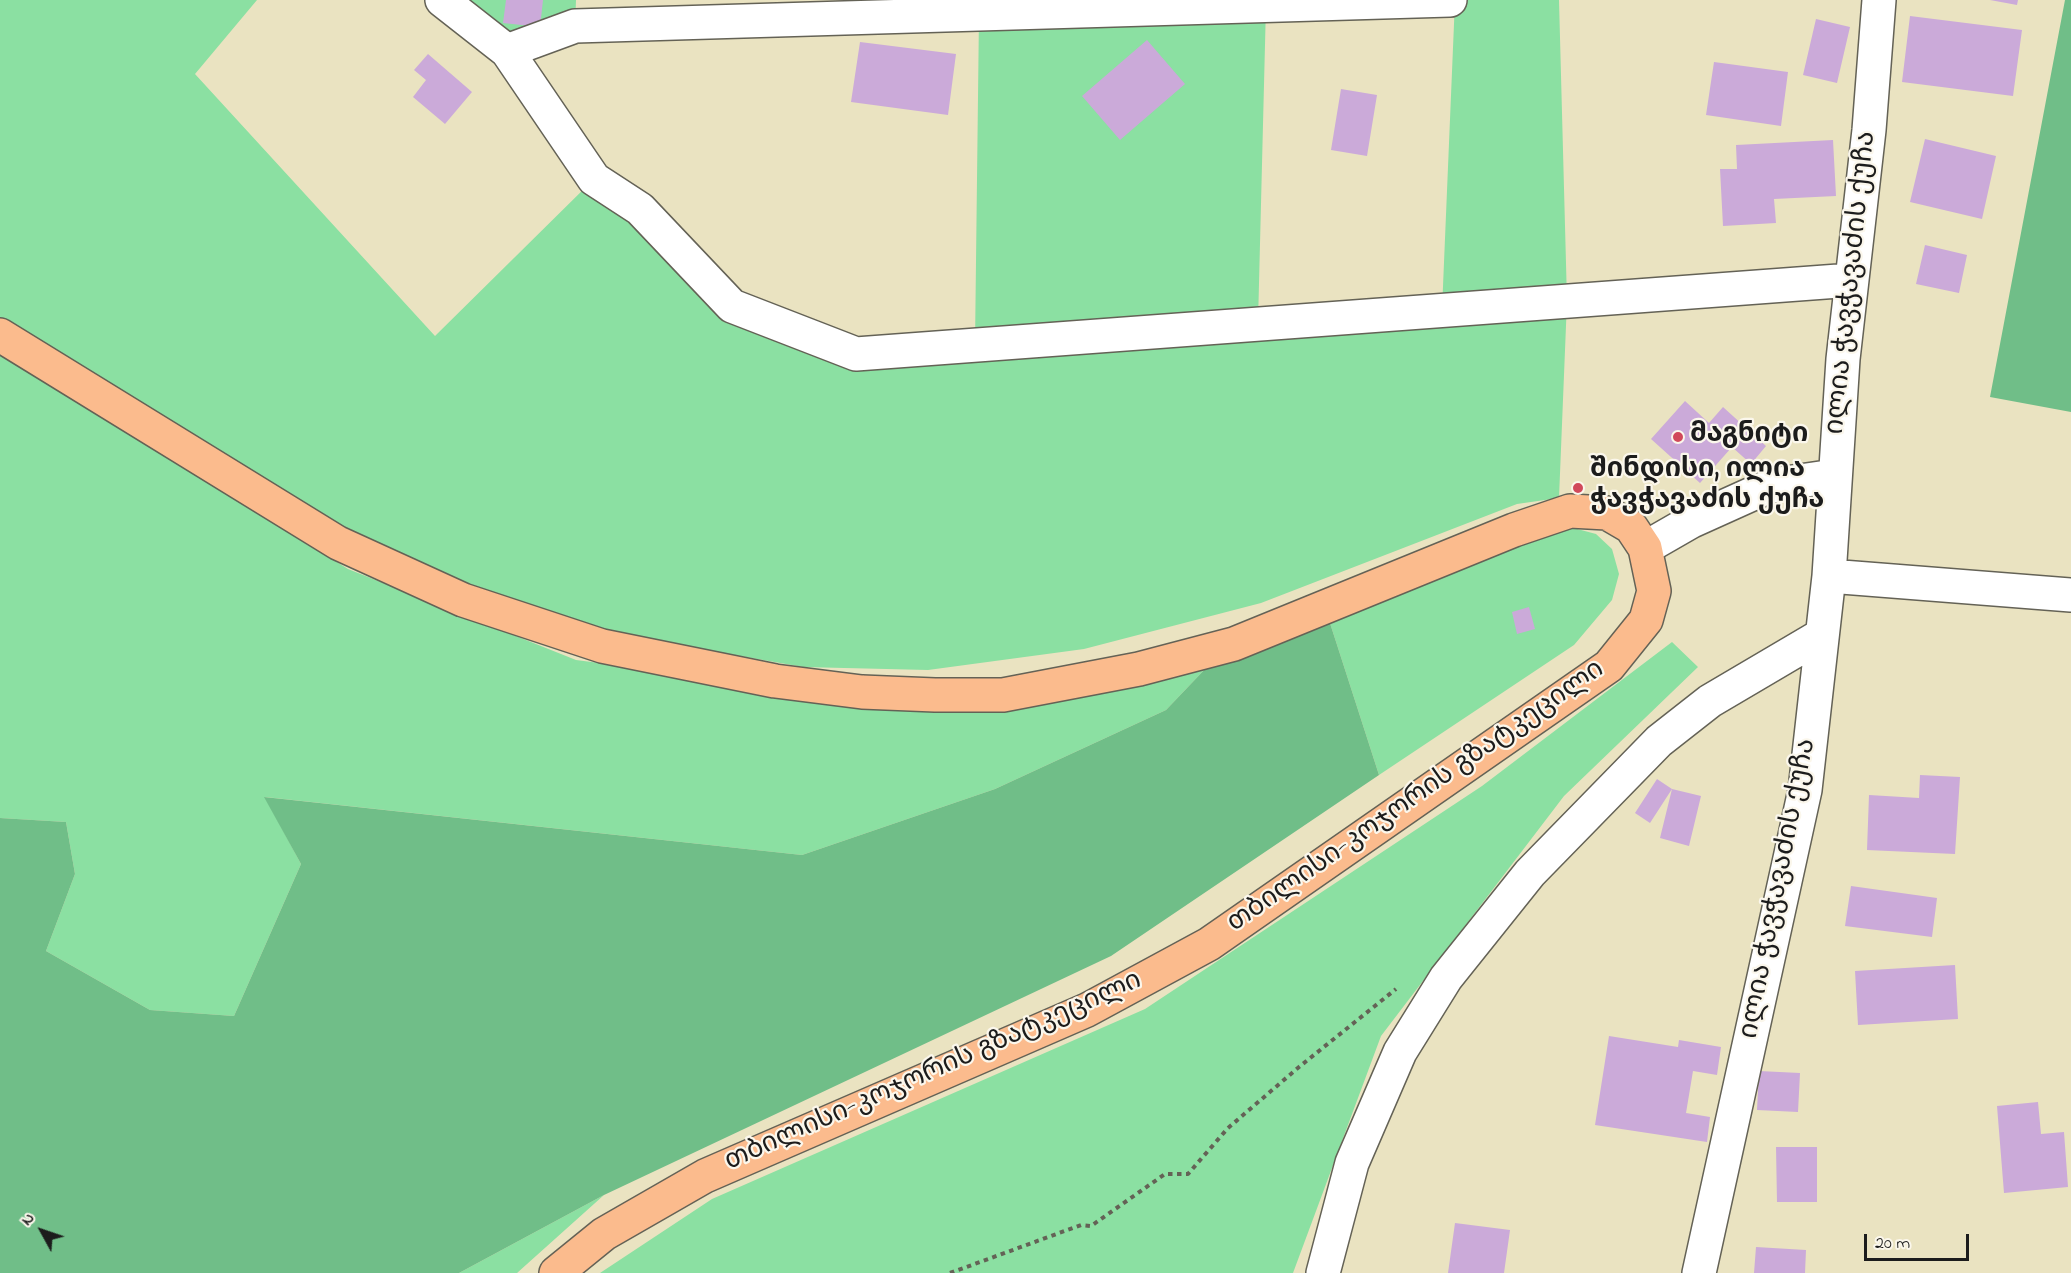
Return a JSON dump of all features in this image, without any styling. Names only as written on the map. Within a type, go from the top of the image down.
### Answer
[{"type":"main road","name":"თბილისი-კოჯორის გზატკეცილი","points":[[0,335],[338,543],[463,600],[602,646],[775,681],[862,692],[1003,695],[1139,669],[1234,644],[1514,530],[1570,511],[1607,513],[1631,527],[1645,548],[1654,591],[1646,620],[1609,666],[1209,944],[1087,1010],[705,1176],[604,1234],[556,1273]]},
{"type":"street","points":[[442,0],[507,51],[594,179],[640,209],[732,306],[856,354],[1852,280]]},
{"type":"street","points":[[507,51],[575,26],[1104,5],[1450,0]]},
{"type":"street","name":"ილია ჭავჭავაძის ქუჩა","points":[[1699,1273],[1805,790],[1829,576],[1843,360],[1869,130],[1879,0]]},
{"type":"street","points":[[1645,548],[1692,520],[1763,489],[1779,484],[1834,476]]},
{"type":"street","points":[[1829,576],[2071,595]]},
{"type":"street","points":[[1323,1273],[1352,1163],[1400,1052],[1446,978],[1530,873],[1659,741],[1710,701],[1822,635]]},
{"type":"path","points":[[950,1273],[1081,1225],[1091,1226],[1166,1174],[1188,1174],[1228,1128],[1401,985]]},
{"type":"green space","points":[[0,0],[257,0],[195,74],[435,336],[594,179],[732,306],[856,354],[975,344],[979,14],[1266,5],[1258,323],[1442,310],[1455,0],[1559,0],[1567,301],[1559,498],[1517,504],[1261,603],[1084,649],[928,670],[803,667],[604,632],[462,587],[341,535],[0,335]]},
{"type":"green space","points":[[442,0],[576,0],[575,26],[507,51]]},
{"type":"green space","points":[[2065,0],[2071,0],[2071,412],[1990,397]]},
{"type":"green space","points":[[0,350],[348,569],[576,660],[863,697],[1207,667],[1166,710],[995,789],[802,855],[265,797],[301,864],[234,1016],[150,1010],[46,951],[75,874],[66,822],[0,818]]},
{"type":"green space","points":[[1566,526],[1596,534],[1612,549],[1619,574],[1612,600],[1574,645],[1379,775],[1329,620]]},
{"type":"green space","points":[[1329,620],[1379,775],[1111,956],[604,1195],[459,1273],[0,1273],[0,818],[66,822],[75,874],[46,951],[150,1010],[234,1016],[301,864],[264,797],[802,855],[995,789],[1166,710],[1207,667]]},
{"type":"green space","points":[[1672,642],[1698,667],[1564,796],[1381,1036],[1293,1273],[600,1273],[712,1199],[1145,1009],[1482,786]]},
{"type":"green space","points":[[604,1195],[517,1273],[459,1273]]},
{"type":"building","points":[[506,0],[543,0],[540,27],[503,23]]},
{"type":"building","points":[[1990,0],[2018,0],[2017,5]]},
{"type":"building","points":[[1910,16],[2022,30],[2013,96],[1902,82]]},
{"type":"building","points":[[1816,19],[1850,27],[1837,83],[1803,75]]},
{"type":"building","points":[[1147,40],[1185,84],[1120,140],[1082,96]]},
{"type":"building","points":[[860,42],[956,54],[948,115],[851,102]]},
{"type":"building","points":[[428,54],[472,92],[445,124],[413,97],[426,80],[414,70]]},
{"type":"building","points":[[1714,62],[1788,72],[1781,126],[1706,115]]},
{"type":"building","points":[[1341,89],[1377,95],[1367,156],[1331,150]]},
{"type":"building","points":[[1925,139],[1996,156],[1982,219],[1910,202]]},
{"type":"building","points":[[1833,140],[1836,196],[1774,199],[1776,223],[1723,226],[1720,169],[1737,169],[1736,145]]},
{"type":"building","points":[[1925,245],[1967,255],[1959,293],[1916,284]]},
{"type":"building","points":[[1685,401],[1709,423],[1723,407],[1766,446],[1751,464],[1732,447],[1700,483],[1651,439]]},
{"type":"building","points":[[1529,607],[1535,629],[1517,634],[1512,612]]},
{"type":"building","points":[[1920,775],[1960,777],[1955,854],[1867,850],[1869,795],[1919,798]]},
{"type":"building","points":[[1657,779],[1672,789],[1650,823],[1635,813]]},
{"type":"building","points":[[1672,789],[1701,796],[1689,846],[1660,838]]},
{"type":"building","points":[[1851,886],[1937,898],[1932,937],[1845,926]]},
{"type":"building","points":[[1955,965],[1958,1019],[1858,1025],[1855,971]]},
{"type":"building","points":[[1609,1036],[1678,1047],[1679,1040],[1721,1047],[1717,1075],[1693,1071],[1686,1113],[1710,1117],[1707,1142],[1595,1125]]},
{"type":"building","points":[[1759,1071],[1800,1073],[1798,1112],[1757,1110]]},
{"type":"building","points":[[2038,1102],[2041,1134],[2064,1132],[2068,1187],[2004,1193],[1997,1106]]},
{"type":"building","points":[[1776,1147],[1817,1147],[1817,1202],[1777,1202]]},
{"type":"building","points":[[1455,1223],[1510,1230],[1504,1273],[1448,1273]]},
{"type":"building","points":[[1756,1247],[1806,1250],[1805,1273],[1754,1273]]},
{"type":"place","name":"მაგნიტი","points":[[1678,437]]},
{"type":"place","name":"შინდისი, ილია ჭავჭავაძის ქუჩა","points":[[1578,488]]}]
